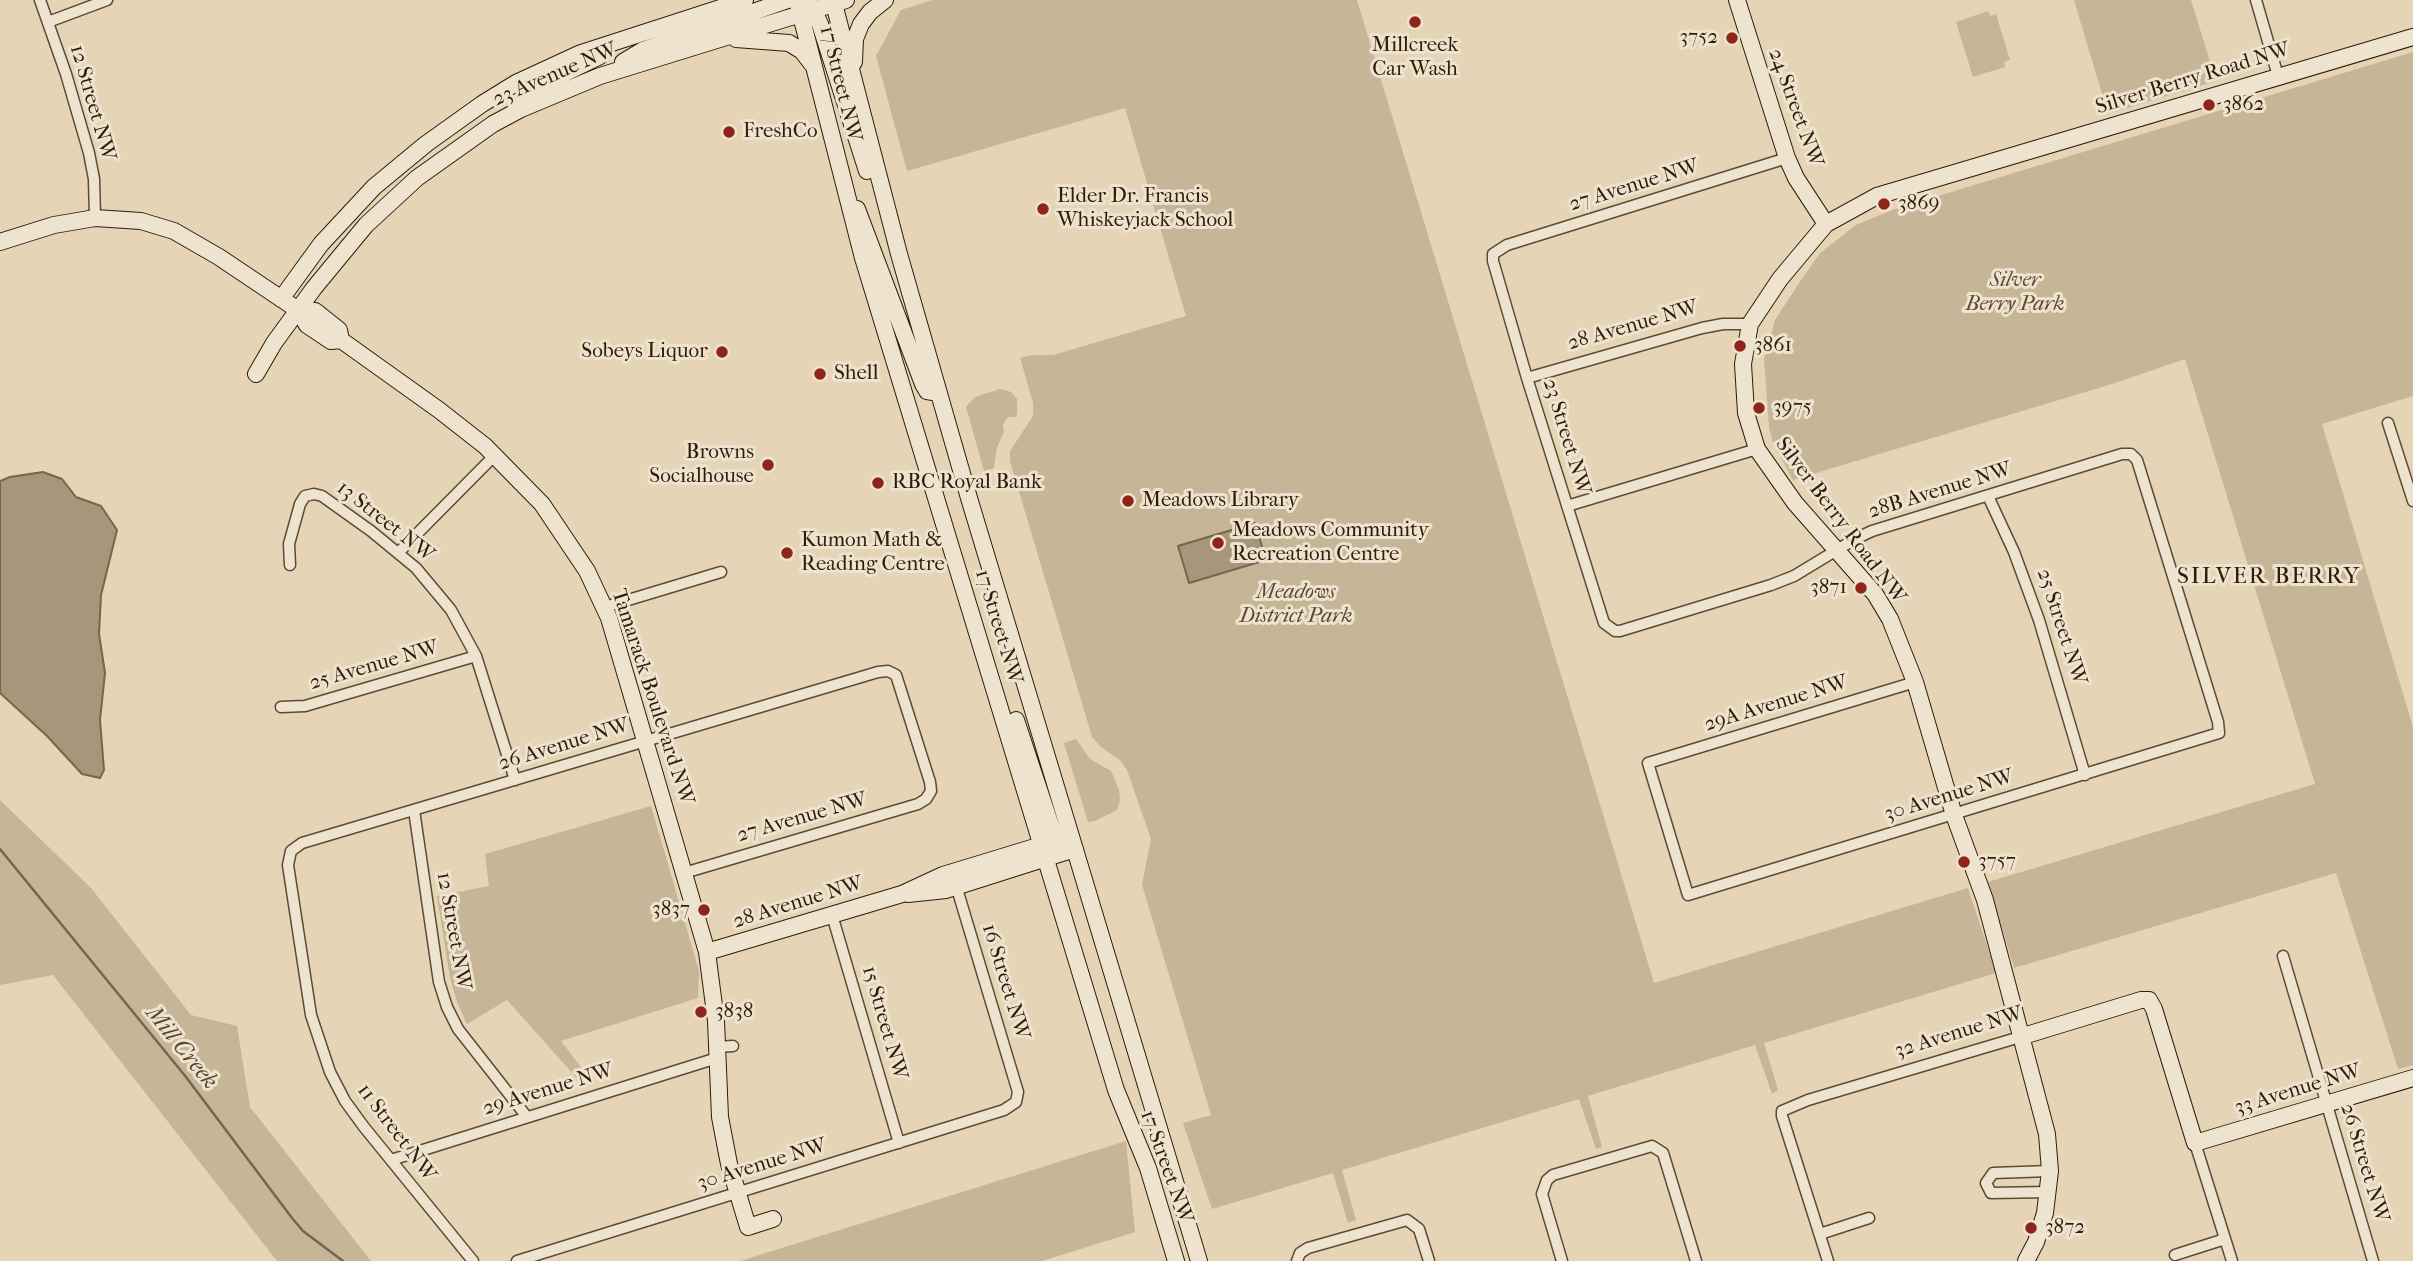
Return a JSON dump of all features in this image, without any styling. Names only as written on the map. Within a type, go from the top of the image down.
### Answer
[{"type":"main road","name":"23 Avenue NW","points":[[281,299],[321,244],[374,187],[437,135],[516,83],[581,53],[745,0]]},
{"type":"main road","points":[[600,76],[643,51],[788,0]]},
{"type":"main road","points":[[853,78],[854,46],[858,31],[866,16],[885,0]]},
{"type":"main road","name":"24 Street NW","points":[[1737,0],[1787,158],[1796,178],[1826,224]]},
{"type":"main road","name":"23 Avenue NW","points":[[256,374],[274,343],[346,248],[397,196],[439,161],[493,124],[521,109],[600,76],[718,39],[819,3]]},
{"type":"main road","points":[[819,3],[874,192],[895,237]]},
{"type":"main road","name":"17 Street NW","points":[[819,3],[853,78],[1058,846],[1116,1090],[1145,1159],[1176,1261]]},
{"type":"main road","name":"17 Street NW","points":[[819,3],[816,73],[863,258],[991,675],[1009,700],[1199,1261]]},
{"type":"main road","points":[[521,109],[525,98],[534,88],[641,32]]},
{"type":"main road","name":"Silver Berry Road NW","points":[[2026,1261],[2041,1228],[2049,1192],[2047,1134],[1985,900],[1954,815],[1915,682],[1890,619],[1875,594],[1795,503],[1757,449],[1746,413],[1743,364],[1750,324],[1787,269],[1826,224],[1877,196],[2413,37]]},
{"type":"main road","points":[[718,39],[759,39],[789,43],[807,55],[816,73]]},
{"type":"main road","points":[[298,310],[299,295],[322,259],[437,135]]},
{"type":"main road","points":[[843,184],[866,228],[923,384],[930,392],[939,393]]},
{"type":"main road","points":[[0,242],[54,225],[95,218]]},
{"type":"main road","name":"Tamarack Boulevard NW","points":[[95,218],[141,221],[174,231],[219,257],[298,310],[315,311],[339,330],[341,340],[439,410],[495,455],[529,489],[563,532],[605,607],[707,952],[722,1051],[721,1126],[748,1227],[773,1219]]},
{"type":"main road","name":"28 Avenue NW","points":[[707,952],[954,880],[1058,846]]},
{"type":"main road","name":"32 Avenue NW","points":[[2020,1037],[2141,1000],[2149,1000],[2195,1143]]},
{"type":"main road","name":"33 Avenue NW","points":[[2195,1143],[2413,1078]]},
{"type":"street","name":"12 Street NW","points":[[40,0],[89,153],[95,218]]},
{"type":"street","points":[[48,22],[107,0]]},
{"type":"street","points":[[2256,0],[2278,76]]},
{"type":"street","name":"27 Avenue NW","points":[[1493,254],[1507,245],[1787,158]]},
{"type":"street","name":"23 Street NW","points":[[1493,254],[1527,378],[1601,619],[1609,628]]},
{"type":"street","name":"28 Avenue NW","points":[[1527,378],[1702,328],[1723,324],[1750,324]]},
{"type":"street","points":[[2388,422],[2413,501]]},
{"type":"street","points":[[1567,506],[1757,449]]},
{"type":"street","name":"28B Avenue NW","points":[[1609,628],[1620,631],[1771,585],[1794,576],[1872,531],[2122,454],[2131,454],[2137,460],[2220,733]]},
{"type":"street","points":[[399,552],[495,455]]},
{"type":"street","name":"13 Street NW","points":[[290,565],[289,544],[300,504],[309,495],[322,496],[399,552],[440,594],[460,624],[476,656],[515,780]]},
{"type":"street","name":"25 Street NW","points":[[1988,496],[2014,552],[2039,620],[2085,775]]},
{"type":"street","points":[[605,607],[721,572]]},
{"type":"street","name":"25 Avenue NW","points":[[281,707],[305,706],[476,656]]},
{"type":"street","name":"26 Avenue NW","points":[[291,851],[302,843],[878,672],[892,672],[900,682],[930,782],[929,796]]},
{"type":"street","name":"29A Avenue NW","points":[[1688,895],[1648,763],[1915,682]]},
{"type":"street","name":"30 Avenue NW","points":[[1688,895],[2220,733]]},
{"type":"street","name":"27 Avenue NW","points":[[684,873],[918,804],[929,796]]},
{"type":"street","name":"12 Street NW","points":[[414,810],[439,982],[447,1007],[458,1029],[527,1117]]},
{"type":"street","name":"11 Street NW","points":[[291,851],[288,865],[311,1015],[320,1047],[345,1101],[473,1261]]},
{"type":"street","name":"16 Street NW","points":[[954,880],[1018,1092],[1016,1102]]},
{"type":"street","name":"15 Street NW","points":[[832,915],[898,1143]]},
{"type":"street","name":"26 Street NW","points":[[2283,956],[2373,1261]]},
{"type":"street","name":"32 Avenue NW","points":[[1820,1234],[1782,1116],[1783,1110],[2020,1037]]},
{"type":"street","name":"29 Avenue NW","points":[[391,1160],[722,1051]]},
{"type":"street","name":"30 Avenue NW","points":[[517,1261],[1004,1110],[1016,1102]]},
{"type":"street","points":[[2195,1143],[2232,1261]]},
{"type":"street","points":[[1562,1261],[1543,1198],[1545,1183],[1553,1175],[1646,1147],[1659,1149],[1665,1158],[1696,1261]]},
{"type":"street","points":[[2049,1192],[1991,1193],[1986,1183],[1993,1173],[2050,1171]]},
{"type":"street","points":[[1828,1261],[1820,1234],[1870,1219]]},
{"type":"street","points":[[1297,1259],[1308,1248],[1398,1221],[1412,1222],[1419,1229],[1429,1261]]},
{"type":"street","points":[[2175,1255],[2225,1239]]},
{"type":"green space","name":"Meadows District Park","points":[[932,0],[1357,0],[1654,983],[1968,888],[1996,973],[1764,1043],[1778,1090],[1772,1094],[1755,1045],[1588,1096],[1602,1147],[1596,1149],[1579,1099],[1342,1170],[1356,1220],[1348,1223],[1333,1173],[1212,1209],[1183,1123],[1211,1115],[1142,885],[1151,839],[1127,770],[1120,760],[1092,737],[1010,461],[1010,451],[1033,416],[1033,403],[1020,358],[1053,355],[1186,316],[1125,108],[907,171],[876,56],[901,10]]},
{"type":"green space","points":[[2074,0],[2191,0],[2216,81],[2108,114]]},
{"type":"green space","points":[[1988,11],[1990,16],[1996,14],[2010,60],[2004,62],[2005,67],[1973,77],[1956,22]]},
{"type":"green space","name":"Silver Berry Park","points":[[2413,52],[2413,396],[2322,424],[2413,727],[2413,1065],[2398,1069],[2336,873],[2014,968],[1988,882],[2315,784],[2185,359],[2112,384],[1793,480],[1773,443],[1769,427],[1764,359],[1775,320],[1799,283],[1820,253],[1856,225],[1895,209]]},
{"type":"green space","points":[[1000,389],[1011,392],[1017,399],[1017,414],[1015,417],[1008,417],[1003,424],[1004,432],[997,447],[994,468],[984,471],[966,407],[975,397]]},
{"type":"green space","points":[[1076,739],[1090,759],[1111,771],[1119,789],[1117,810],[1095,821],[1088,822],[1064,743]]},
{"type":"green space","points":[[0,800],[91,888],[191,1015],[237,1026],[250,1107],[371,1261],[277,1261],[53,975],[0,985]]},
{"type":"green space","points":[[651,806],[699,971],[698,998],[561,1041],[593,1083],[584,1086],[507,1000],[467,1024],[450,978],[437,896],[489,886],[485,854]]},
{"type":"green space","points":[[1126,1141],[1135,1232],[1042,1261],[740,1261]]},
{"type":"shaded area","points":[[43,472],[62,479],[76,497],[101,506],[117,530],[101,595],[99,634],[105,673],[100,720],[104,770],[100,778],[82,774],[47,736],[0,693],[0,481]]},
{"type":"shaded area","points":[[1255,523],[1266,560],[1189,583],[1178,546]]},
{"type":"waterway","name":"Mill Creek","points":[[0,849],[186,1077],[292,1218],[303,1231],[343,1261]]},
{"type":"place","name":"Millcreek Car Wash","points":[[1415,22]]},
{"type":"place","name":"3752","points":[[1732,38]]},
{"type":"place","name":"3862","points":[[2209,105]]},
{"type":"place","name":"FreshCo","points":[[729,132]]},
{"type":"place","name":"3869","points":[[1884,204]]},
{"type":"place","name":"Elder Dr. Francis Whiskeyjack School","points":[[1043,209]]},
{"type":"place","name":"3861","points":[[1740,346]]},
{"type":"place","name":"Sobeys Liquor","points":[[722,352]]},
{"type":"place","name":"Shell","points":[[820,374]]},
{"type":"place","name":"3975","points":[[1759,408]]},
{"type":"place","name":"Browns Socialhouse","points":[[768,465]]},
{"type":"place","name":"RBC Royal Bank","points":[[878,483]]},
{"type":"place","name":"Meadows Library","points":[[1128,501]]},
{"type":"place","name":"Meadows Community Recreation Centre","points":[[1218,543]]},
{"type":"place","name":"Kumon Math & Reading Centre","points":[[787,553]]},
{"type":"place","name":"3871","points":[[1861,588]]},
{"type":"place","name":"3757","points":[[1964,862]]},
{"type":"place","name":"3837","points":[[704,910]]},
{"type":"place","name":"3838","points":[[701,1012]]},
{"type":"place","name":"3872","points":[[2031,1228]]},
{"type":"district","name":"SILVER BERRY","points":[[2269,577]]}]
